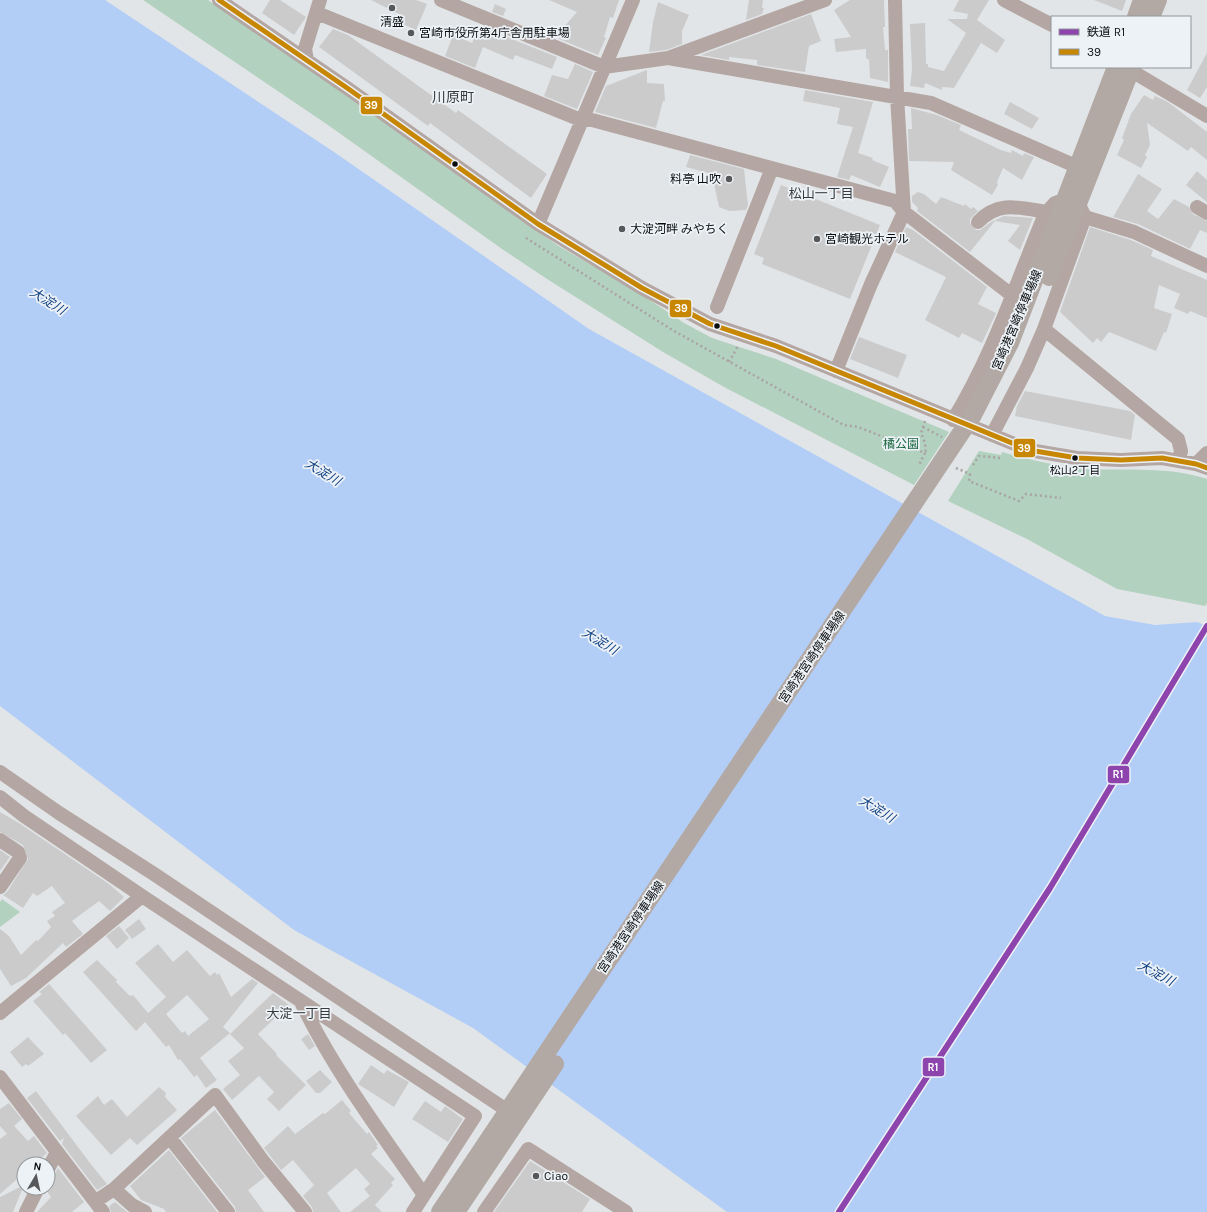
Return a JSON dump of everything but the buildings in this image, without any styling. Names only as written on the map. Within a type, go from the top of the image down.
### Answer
[{"type":"main road","points":[[1136,16],[1142,0]]},
{"type":"main road","points":[[1151,16],[1158,0]]},
{"type":"main road","name":"宮崎港宮崎停車場線","points":[[1076,206],[1078,167],[1126,68]]},
{"type":"main road","name":"宮崎港宮崎停車場線","points":[[440,1212],[515,1107],[970,443],[1001,390],[1015,346],[1076,206],[1126,68]]},
{"type":"main road","name":"宮崎港宮崎停車場線","points":[[456,1212],[515,1107]]},
{"type":"street","points":[[219,0],[307,60],[538,224],[642,288],[710,324],[776,346],[1029,450],[1076,458],[1121,460],[1162,458],[1179,460],[1201,466],[1207,453]]},
{"type":"street","points":[[441,0],[604,67],[668,58],[825,0]]},
{"type":"street","points":[[538,224],[633,0]]},
{"type":"street","points":[[836,371],[871,284],[904,212],[897,96],[895,0]]},
{"type":"street","points":[[1004,0],[1051,24]]},
{"type":"street","points":[[307,60],[306,49],[318,6],[581,120],[592,120],[895,201],[904,212],[1013,296]]},
{"type":"street","points":[[668,58],[931,103],[1078,167]]},
{"type":"street","points":[[1126,68],[1207,116]]},
{"type":"street","points":[[717,307],[772,168]]},
{"type":"street","points":[[953,420],[967,397],[994,341],[1013,296],[1029,251],[1047,212],[1055,202],[1076,206],[1207,265]]},
{"type":"street","points":[[992,435],[1027,368],[1044,329],[1076,206]]},
{"type":"street","points":[[978,222],[986,214],[996,208],[1012,207],[1047,212]]},
{"type":"street","points":[[1044,329],[1178,439],[1180,451],[1179,460]]},
{"type":"street","points":[[0,772],[59,813],[515,1107]]},
{"type":"street","points":[[0,797],[24,816],[142,896],[475,1116],[414,1212]]},
{"type":"street","points":[[0,840],[18,852],[20,858],[0,887]]},
{"type":"street","points":[[0,1013],[142,896]]},
{"type":"street","points":[[299,999],[311,1024],[368,1115],[424,1195]]},
{"type":"street","points":[[0,1077],[100,1207],[114,1190],[215,1095],[263,1161],[305,1212]]},
{"type":"street","points":[[170,1138],[228,1212]]},
{"type":"street","points":[[484,1212],[528,1149],[626,1212]]},
{"type":"street","points":[[55,1156],[57,1152]]},
{"type":"street","points":[[114,1190],[132,1205],[145,1212]]},
{"type":"street","points":[[26,1212],[34,1196]]},
{"type":"path","points":[[526,238],[674,331],[844,424],[858,427],[925,453],[919,465]]},
{"type":"path","points":[[729,362],[738,344]]},
{"type":"path","points":[[923,427],[945,438],[942,442]]},
{"type":"path","points":[[973,465],[979,456],[1001,458]]},
{"type":"path","points":[[970,474],[969,481],[1019,501],[1026,494],[1061,498]]},
{"type":"green space","name":"橘公園","points":[[143,0],[208,0],[359,103],[557,245],[638,292],[684,323],[712,338],[776,359],[949,432],[914,485],[724,387],[663,352],[547,279],[502,249],[328,125]]},
{"type":"green space","points":[[979,451],[1001,455],[1002,452],[1067,467],[1178,472],[1207,479],[1207,603],[1205,606],[1117,589],[1027,539],[948,501]]},
{"type":"green space","points":[[2,899],[20,912],[0,927],[0,902]]},
{"type":"water","name":"大淀川","points":[[0,0],[105,0],[334,152],[589,329],[1105,616],[1155,625],[1197,622],[1207,626],[1207,1212],[727,1212],[473,1028],[294,930],[0,706]]},
{"type":"rail line","name":"R1","points":[[839,1212],[1050,888],[1207,626]]},
{"type":"transit line","name":"39","points":[[219,0],[350,90],[538,224],[642,288],[710,324],[776,346],[1029,450],[1077,458],[1121,460],[1162,458],[1196,464],[1207,468]]},
{"type":"place","name":"清盛","points":[[392,8]]},
{"type":"place","name":"宮崎市役所第4庁舎用駐車場","points":[[411,33]]},
{"type":"place","name":"料亭 山吹","points":[[729,179]]},
{"type":"place","name":"大淀河畔 みやちく","points":[[622,229]]},
{"type":"place","name":"宮崎観光ホテル","points":[[817,239]]},
{"type":"place","name":"松山2丁目","points":[[1075,458]]},
{"type":"place","name":"Ciao","points":[[536,1176]]},
{"type":"district","name":"川原町","points":[[453,97]]},
{"type":"district","name":"松山一丁目","points":[[821,193]]},
{"type":"district","name":"大淀一丁目","points":[[299,1013]]}]
